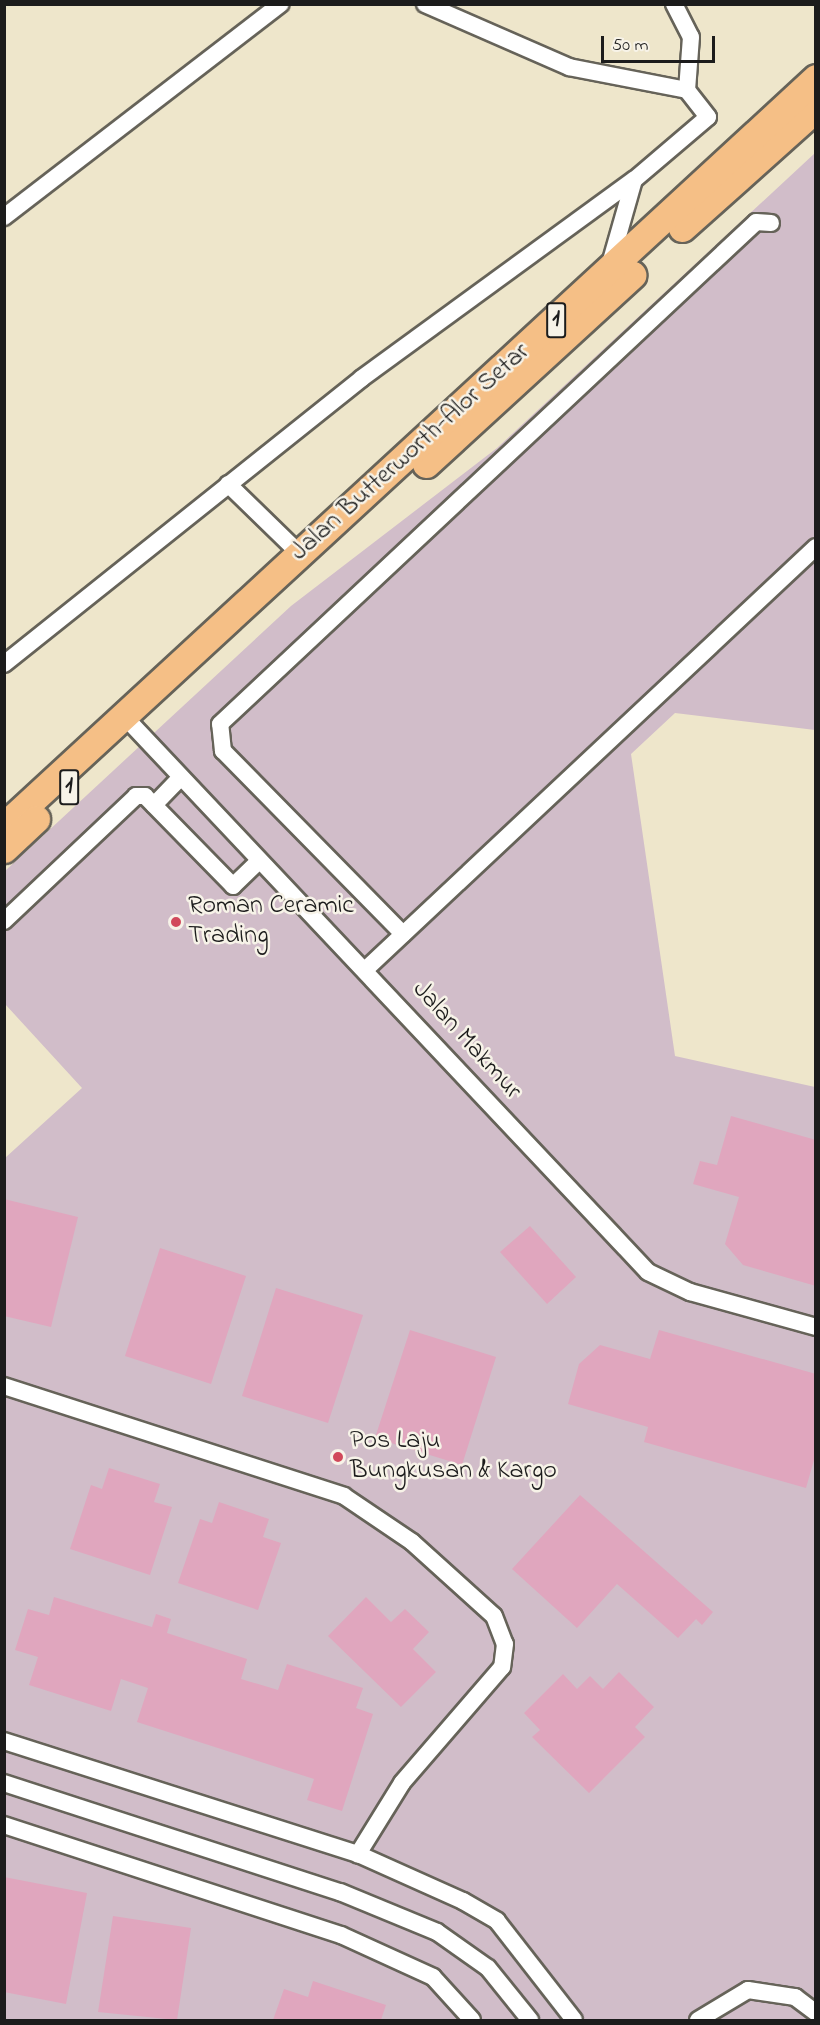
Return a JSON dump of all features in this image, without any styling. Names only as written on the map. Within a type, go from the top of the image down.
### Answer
[{"type":"main road","name":"Jalan Butterworth-Alor Setar","points":[[4,849],[128,721],[300,554],[607,274],[814,90]]},
{"type":"main road","name":"Jalan Butterworth-Alor Setar","points":[[4,826],[128,721],[814,90]]},
{"type":"street","points":[[4,217],[281,4]]},
{"type":"street","points":[[4,664],[362,378],[634,180],[708,117],[687,90],[569,67],[424,4]]},
{"type":"street","points":[[674,4],[691,37],[687,90]]},
{"type":"street","points":[[607,274],[634,180]]},
{"type":"street","points":[[404,934],[223,751],[220,724],[756,222],[771,223]]},
{"type":"street","points":[[228,484],[300,554]]},
{"type":"street","points":[[366,969],[816,547]]},
{"type":"street","name":"Jalan Makmur","points":[[128,721],[179,779],[366,969],[648,1272],[690,1292],[816,1327]]},
{"type":"street","points":[[154,805],[179,779]]},
{"type":"street","points":[[4,921],[136,796],[154,805],[233,886],[259,861]]},
{"type":"street","points":[[4,1386],[344,1496],[412,1542],[494,1616],[505,1644],[502,1667],[402,1783],[358,1854]]},
{"type":"street","points":[[4,1741],[358,1854],[497,1921],[574,2020]]},
{"type":"street","points":[[4,1783],[309,1881],[437,1932],[488,1968],[530,2020]]},
{"type":"street","points":[[4,1824],[341,1935],[433,1977],[472,2020]]},
{"type":"street","points":[[698,2020],[748,1990],[795,1997],[816,2013]]},
{"type":"shaded area","points":[[815,153],[815,730],[675,713],[631,754],[675,1056],[815,1087],[815,2020],[5,2020],[5,1158],[82,1088],[5,1004],[5,871],[291,606],[497,448]]},
{"type":"building","points":[[731,1116],[816,1140],[816,1286],[743,1265],[725,1244],[739,1197],[693,1184],[700,1161],[717,1165]]},
{"type":"building","points":[[4,1199],[78,1217],[51,1327],[4,1316]]},
{"type":"building","points":[[530,1226],[576,1277],[547,1304],[500,1252]]},
{"type":"building","points":[[160,1248],[246,1276],[211,1384],[125,1356]]},
{"type":"building","points":[[276,1288],[363,1315],[328,1423],[242,1396]]},
{"type":"building","points":[[410,1330],[496,1357],[462,1465],[375,1438]]},
{"type":"building","points":[[659,1330],[816,1374],[816,1453],[806,1488],[644,1442],[648,1427],[568,1404],[579,1364],[600,1345],[650,1359]]},
{"type":"building","points":[[109,1468],[160,1484],[154,1502],[172,1507],[150,1575],[70,1549],[91,1485],[102,1489]]},
{"type":"building","points":[[580,1495],[713,1612],[702,1625],[696,1619],[678,1638],[617,1584],[577,1628],[512,1569]]},
{"type":"building","points":[[219,1502],[269,1519],[263,1537],[281,1543],[258,1610],[178,1583],[200,1519],[212,1523]]},
{"type":"building","points":[[54,1597],[152,1627],[156,1614],[171,1619],[167,1633],[247,1659],[241,1679],[278,1690],[287,1664],[363,1688],[356,1708],[373,1714],[342,1811],[307,1800],[314,1779],[137,1722],[148,1688],[121,1679],[111,1711],[29,1685],[38,1657],[15,1650],[28,1609],[49,1615]]},
{"type":"building","points":[[366,1597],[391,1622],[405,1609],[429,1632],[413,1649],[436,1672],[401,1707],[328,1636]]},
{"type":"building","points":[[619,1672],[654,1707],[635,1727],[645,1737],[589,1793],[532,1737],[540,1730],[524,1713],[563,1674],[577,1689],[590,1676],[603,1689]]},
{"type":"building","points":[[4,1877],[87,1893],[66,2004],[4,1992]]},
{"type":"building","points":[[113,1916],[191,1928],[177,2020],[98,2012]]},
{"type":"building","points":[[313,1981],[386,2005],[381,2020],[273,2020],[284,1989],[308,1997]]},
{"type":"place","name":"Roman Ceramic Trading","points":[[176,922]]},
{"type":"place","name":"Pos Laju Bungkusan & Kargo","points":[[338,1457]]}]
